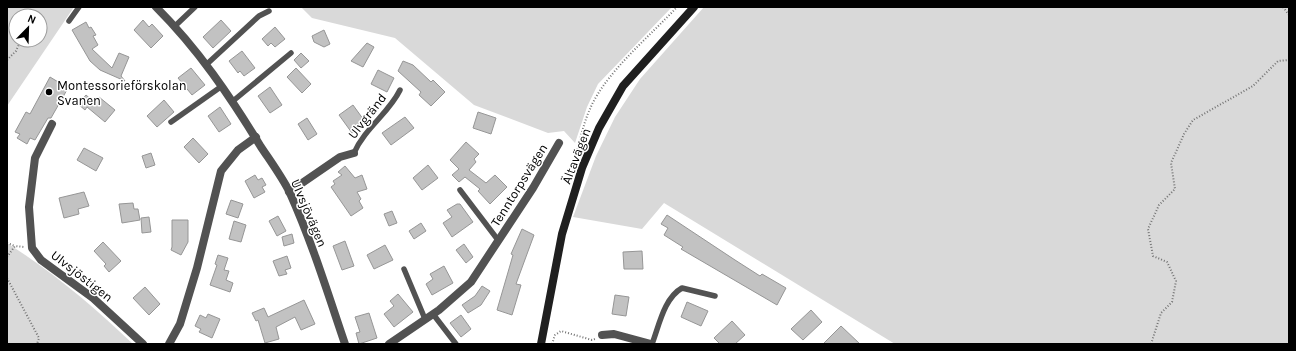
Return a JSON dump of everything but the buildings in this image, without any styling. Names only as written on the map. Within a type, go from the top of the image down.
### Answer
[{"type":"main road","name":"Ältavägen","points":[[541,344],[562,234],[582,168],[600,128],[612,102],[623,86],[694,7]]},
{"type":"street","name":"Ulvsjövägen","points":[[156,7],[175,26],[207,64],[233,101],[289,192],[320,271],[345,344]]},
{"type":"street","points":[[32,248],[28,207],[34,158],[52,124]]},
{"type":"street","points":[[169,344],[180,324],[195,275],[221,171],[238,150],[256,137]]},
{"type":"street","name":"Tenntorpsvägen","points":[[389,344],[433,314],[471,282],[533,188],[559,143]]},
{"type":"street","name":"Ulvgränd","points":[[289,192],[340,157],[354,153]]},
{"type":"street","name":"Ulvsjöstigen","points":[[32,248],[41,260],[93,298],[143,344]]},
{"type":"street","points":[[602,334],[614,334],[652,344]]},
{"type":"lane","points":[[69,21],[79,7]]},
{"type":"lane","points":[[175,26],[195,7]]},
{"type":"lane","points":[[207,64],[259,16],[269,11]]},
{"type":"lane","points":[[233,101],[291,52]]},
{"type":"lane","points":[[171,122],[222,86]]},
{"type":"lane","name":"Ulvgränd","points":[[354,153],[360,139],[394,103],[400,90]]},
{"type":"lane","name":"Tenntorpsvägen","points":[[460,190],[498,240]]},
{"type":"lane","points":[[404,269],[425,319]]},
{"type":"lane","points":[[652,344],[668,302],[675,292],[682,288],[715,296]]},
{"type":"lane","points":[[433,314],[456,344]]},
{"type":"path","points":[[1283,7],[1289,15]]},
{"type":"path","points":[[7,60],[17,48]]},
{"type":"path","points":[[1151,344],[1161,313],[1172,302],[1176,281],[1167,262],[1153,256],[1148,229],[1159,205],[1175,189],[1170,163],[1184,134],[1193,120],[1253,86],[1278,61],[1289,60]]},
{"type":"path","points":[[7,243],[15,246],[32,248]]},
{"type":"path","points":[[7,257],[15,246]]},
{"type":"path","points":[[7,278],[39,338],[37,344]]},
{"type":"path","points":[[552,344],[554,335],[561,331],[592,340],[602,334]]},
{"type":"shaded area","points":[[7,7],[74,7],[48,45],[48,8],[8,8],[8,48],[46,48],[7,106]]},
{"type":"shaded area","points":[[301,7],[672,7],[598,84],[587,107],[575,143],[564,131],[548,133],[474,105],[395,38],[312,18]]},
{"type":"shaded area","points":[[704,7],[1289,7],[1289,344],[895,344],[664,203],[642,229],[573,217],[596,156],[615,117],[640,79]]},
{"type":"shaded area","points":[[7,243],[73,290],[133,344],[7,344]]},
{"type":"place","name":"Montessorieförskolan Svanen","points":[[49,92]]}]
